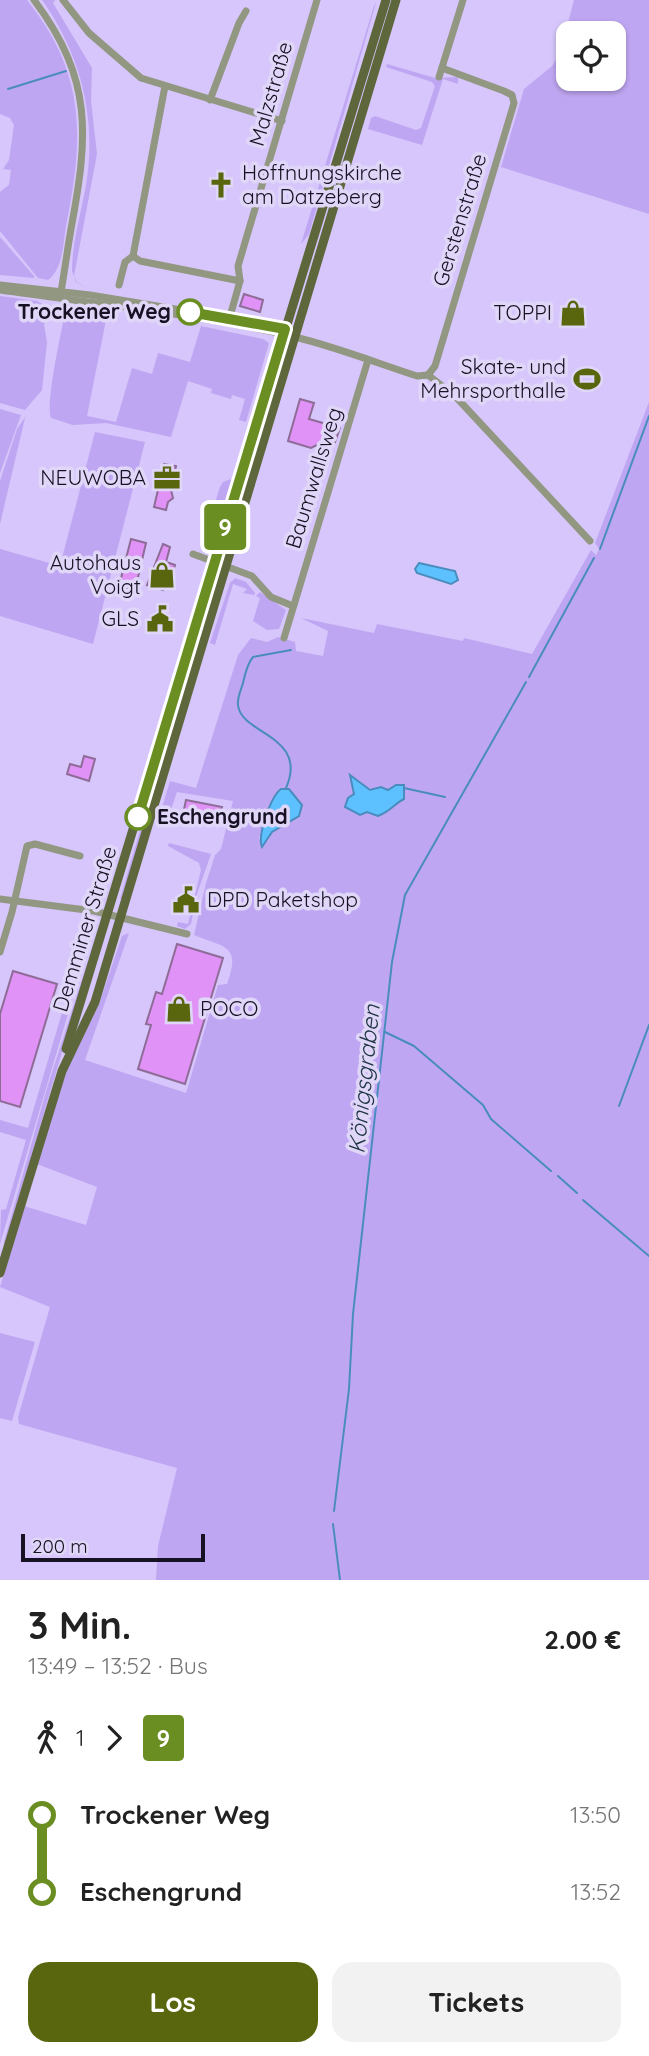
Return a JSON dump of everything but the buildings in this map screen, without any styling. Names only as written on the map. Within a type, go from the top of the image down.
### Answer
[{"type":"main road","name":"Demminer Straße","points":[[0,1273],[386,0]]},
{"type":"main road","name":"Demminer Straße","points":[[51,1104],[73,1045],[95,1002],[396,0]]},
{"type":"street","points":[[34,0],[63,46],[83,109],[83,163],[60,295]]},
{"type":"street","points":[[63,0],[89,33],[141,78],[282,121]]},
{"type":"street","name":"Malzstraße","points":[[229,320],[240,281],[238,266],[317,0]]},
{"type":"street","points":[[439,77],[463,0]]},
{"type":"street","points":[[210,100],[246,11]]},
{"type":"street","name":"Gerstenstraße","points":[[428,375],[435,366],[514,103],[512,95],[442,68]]},
{"type":"street","points":[[119,285],[125,262],[133,256],[165,86]]},
{"type":"street","points":[[133,256],[140,261],[240,281]]},
{"type":"street","points":[[0,285],[285,332]]},
{"type":"street","points":[[0,290],[60,295],[229,320],[285,332],[417,376],[428,375],[455,396],[590,541]]},
{"type":"street","name":"Baumwallsweg","points":[[284,638],[368,360]]},
{"type":"street","points":[[193,554],[252,576],[271,597],[293,606]]},
{"type":"street","points":[[0,952],[28,845],[35,844],[80,856]]},
{"type":"street","points":[[0,899],[121,918]]},
{"type":"street","name":"Demminer Straße","points":[[121,918],[187,934]]},
{"type":"shaded area","points":[[0,0],[27,0],[46,27],[61,54],[75,107],[76,164],[72,194],[62,256],[57,269],[48,280],[38,278],[0,231],[0,192],[9,185],[11,170],[3,169],[9,160],[14,125],[10,118],[0,114]]},
{"type":"shaded area","points":[[42,0],[55,0],[53,3],[92,68],[91,101],[97,154],[74,276],[77,282],[86,288],[76,282],[72,271],[72,260],[89,160],[87,112],[76,65],[56,21]]},
{"type":"shaded area","points":[[574,0],[649,0],[649,214],[501,167],[524,89],[556,60],[556,91],[626,91],[626,21],[568,21]]},
{"type":"shaded area","points":[[376,3],[309,234],[301,244],[374,6]]},
{"type":"shaded area","points":[[387,64],[435,78],[458,77],[458,84],[443,79],[422,145],[368,129],[371,118],[375,116],[416,130],[421,128],[435,86],[432,82],[386,67]]},
{"type":"shaded area","points":[[0,237],[34,276],[34,278],[0,275]]},
{"type":"shaded area","points":[[0,296],[37,301],[50,308],[44,325],[47,342],[42,390],[25,410],[0,403]]},
{"type":"shaded area","points":[[66,309],[108,310],[87,416],[116,422],[132,368],[152,374],[158,353],[190,362],[201,326],[263,339],[269,343],[246,422],[239,420],[245,399],[232,395],[231,399],[211,393],[212,389],[188,381],[171,437],[106,423],[73,425],[51,418],[50,398],[55,365]]},
{"type":"shaded area","points":[[281,357],[267,414],[225,548]]},
{"type":"shaded area","points":[[649,402],[649,1580],[156,1580],[158,1546],[177,1468],[19,1424],[18,1417],[50,1307],[0,1287],[24,1206],[86,1225],[97,1187],[37,1164],[65,1071],[99,1004],[122,936],[129,933],[85,1060],[186,1093],[218,985],[227,984],[232,962],[228,950],[194,935],[206,883],[215,855],[221,849],[233,801],[177,792],[171,809],[158,821],[170,781],[196,788],[238,655],[251,638],[267,642],[278,637],[295,642],[296,651],[323,656],[328,631],[301,618],[374,633],[377,624],[463,641],[464,638],[532,654],[591,550],[596,555],[599,549],[595,543]],"holes":[[[351,776],[370,790],[381,787],[388,791],[378,816],[367,812],[360,814],[345,807],[354,794]],[[293,793],[299,816],[272,832],[268,841],[259,839],[270,804]]]},
{"type":"shaded area","points":[[0,409],[21,415],[0,473]]},
{"type":"shaded area","points":[[26,416],[0,524],[0,481],[17,429]]},
{"type":"shaded area","points":[[95,432],[145,442],[93,644],[0,616],[0,549],[60,566]]},
{"type":"shaded area","points":[[231,479],[229,494],[208,547],[202,543],[220,487],[223,482]]},
{"type":"shaded area","points":[[215,575],[204,623],[120,899]]},
{"type":"shaded area","points":[[235,578],[246,582],[255,593],[243,593],[247,589],[233,584],[215,645],[210,643],[230,583]]},
{"type":"shaded area","points":[[260,592],[286,610],[279,629],[267,630],[253,621],[260,598],[256,596]]},
{"type":"shaded area","points":[[169,843],[211,854],[196,897],[191,924],[185,929],[177,926],[178,922],[188,924],[201,870],[199,863],[168,846]]},
{"type":"shaded area","points":[[89,921],[94,926],[0,1244],[1,1210],[6,1209],[26,1140],[0,1132],[0,1120],[28,1128]]},
{"type":"shaded area","points":[[98,930],[5,1245],[47,1088]]},
{"type":"shaded area","points":[[0,1333],[35,1342],[12,1421],[0,1418]]},
{"type":"water","points":[[419,563],[455,571],[458,580],[451,584],[417,573],[415,569]]},
{"type":"water","points":[[350,775],[370,790],[381,787],[388,790],[396,785],[404,785],[404,799],[378,816],[367,812],[360,815],[345,807],[348,798],[354,794]]},
{"type":"water","points":[[281,789],[289,789],[302,805],[299,816],[272,832],[262,847],[261,834],[266,816],[273,799]]},
{"type":"waterway","points":[[8,89],[66,71]]},
{"type":"waterway","name":"Königsgraben","points":[[600,549],[649,416]]},
{"type":"waterway","name":"Königsgraben","points":[[529,677],[594,558]]},
{"type":"waterway","points":[[286,788],[291,770],[289,757],[282,746],[242,715],[238,702],[246,669],[253,657],[291,650]]},
{"type":"waterway","name":"Königsgraben","points":[[334,1511],[392,962],[405,895],[526,682]]},
{"type":"waterway","points":[[404,788],[445,797]]},
{"type":"waterway","points":[[619,1106],[649,1025]]},
{"type":"waterway","points":[[385,1032],[414,1046],[483,1105],[491,1119],[551,1171]]},
{"type":"waterway","points":[[558,1176],[577,1193]]},
{"type":"waterway","points":[[583,1200],[649,1256]]},
{"type":"waterway","name":"Königsgraben","points":[[333,1524],[340,1580]]},
{"type":"bus line","name":"9","points":[[138,817],[285,329],[190,312]]},
{"type":"place","name":"Hoffnungskirche am Datzeberg","points":[[221,185]]},
{"type":"place","name":"Trockener Weg","points":[[190,312]]},
{"type":"place","name":"TOPPI","points":[[573,313]]},
{"type":"place","name":"Skate- und Mehrsporthalle","points":[[587,379]]},
{"type":"place","name":"NEUWOBA","points":[[167,478]]},
{"type":"place","name":"Autohaus Voigt","points":[[162,575]]},
{"type":"place","name":"GLS","points":[[160,619]]},
{"type":"place","name":"Eschengrund","points":[[138,817]]},
{"type":"place","name":"DPD Paketshop","points":[[186,900]]},
{"type":"place","name":"POCO","points":[[179,1009]]}]
